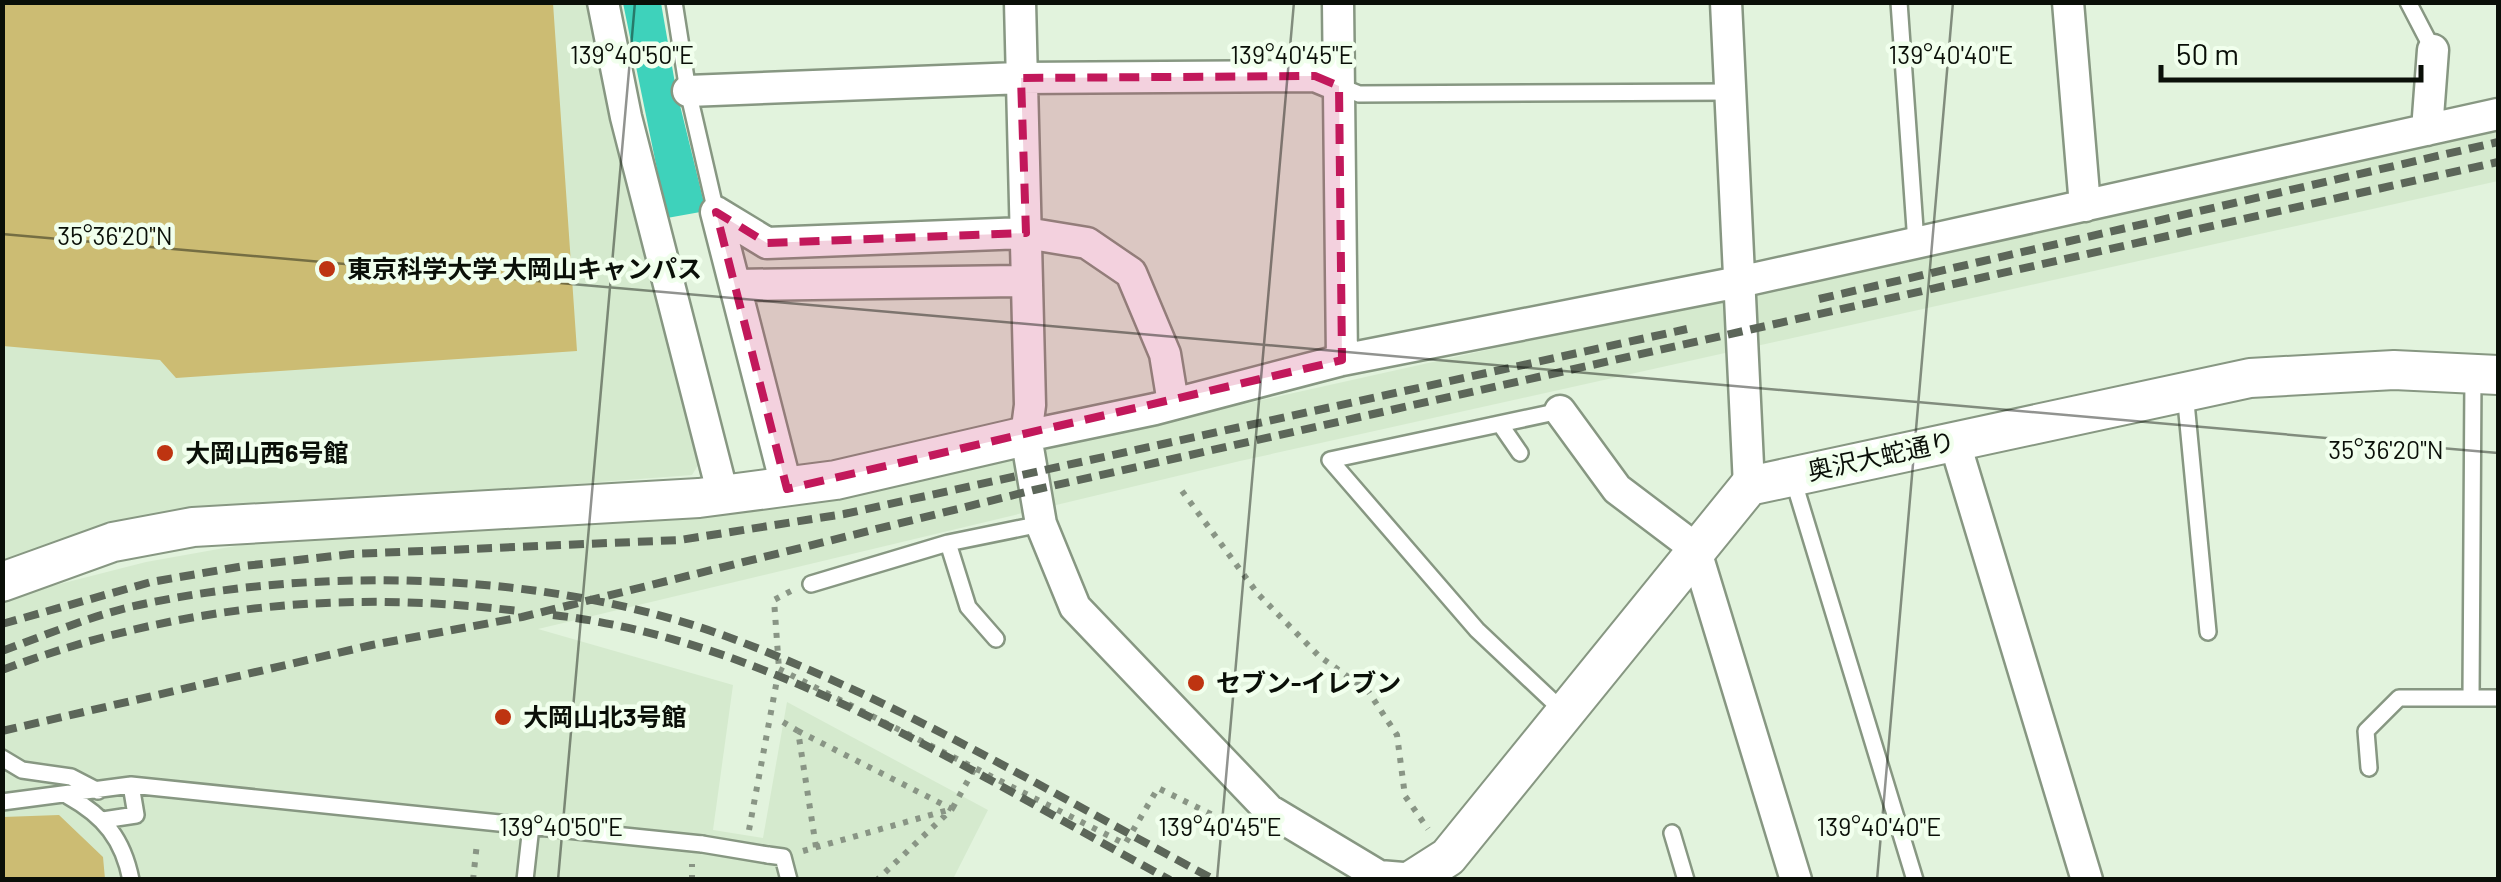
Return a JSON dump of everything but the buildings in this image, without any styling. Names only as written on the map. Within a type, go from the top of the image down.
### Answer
[{"type":"street","points":[[603,2],[626,117],[722,495]]},
{"type":"street","points":[[1020,2],[1030,404],[1026,436],[1042,524],[1075,607],[1269,810],[1378,876],[1428,872],[1749,486],[1726,2]]},
{"type":"street","points":[[1338,2],[1342,360]]},
{"type":"street","points":[[2068,2],[2085,206]]},
{"type":"street","points":[[2427,130],[2433,50]]},
{"type":"street","points":[[688,91],[1020,78],[1314,76],[1339,86]]},
{"type":"street","points":[[2,582],[113,542],[193,527],[787,488],[1026,436],[1342,360],[1738,282],[2498,114]]},
{"type":"street","points":[[716,212],[787,488]]},
{"type":"street","points":[[716,212],[768,243],[1026,234],[1087,243],[1131,273],[1165,354],[1173,402]]},
{"type":"street","points":[[737,285],[1025,281]]},
{"type":"street","name":"奥沢大蛇通り","points":[[1749,486],[2250,378],[2332,372],[2486,374]]},
{"type":"street","points":[[1560,412],[1618,488],[1695,548],[1796,880]]},
{"type":"street","points":[[1954,440],[2088,880]]},
{"type":"lane","points":[[674,2],[688,91],[716,212]]},
{"type":"lane","points":[[1899,2],[1916,243]]},
{"type":"lane","points":[[2408,2],[2433,50]]},
{"type":"lane","points":[[1339,86],[1358,94],[1730,92]]},
{"type":"lane","points":[[2471,698],[2486,374]]},
{"type":"lane","points":[[2185,392],[2208,632]]},
{"type":"lane","points":[[1560,412],[1330,460],[1477,630],[1564,712]]},
{"type":"lane","points":[[1500,424],[1520,453]]},
{"type":"lane","points":[[1792,475],[1916,880]]},
{"type":"lane","points":[[811,584],[948,543],[1042,524]]},
{"type":"lane","points":[[948,543],[968,607],[996,639]]},
{"type":"lane","points":[[2369,768],[2366,731],[2399,698],[2498,698]]},
{"type":"lane","points":[[2,758],[22,770],[71,777],[98,791]]},
{"type":"lane","points":[[103,820],[136,815],[132,785]]},
{"type":"lane","points":[[2,802],[132,785],[702,844],[775,856],[789,880]]},
{"type":"lane","points":[[68,796],[103,820],[119,839],[131,880]]},
{"type":"lane","points":[[525,880],[531,826]]},
{"type":"lane","points":[[1672,833],[1686,880]]},
{"type":"path","points":[[1182,491],[1258,594],[1320,656],[1368,691],[1396,735],[1406,796],[1428,872]]},
{"type":"path","points":[[748,835],[778,668],[774,600],[811,584]]},
{"type":"path","points":[[778,668],[1126,844],[1158,788],[1253,835]]},
{"type":"path","points":[[784,722],[952,809]]},
{"type":"path","points":[[798,731],[816,847]]},
{"type":"path","points":[[877,880],[952,809],[976,766]]},
{"type":"path","points":[[775,856],[952,809]]},
{"type":"path","points":[[473,880],[479,821]]},
{"type":"highlighted area","points":[[1315,76],[1339,86],[1342,360],[787,489],[716,212],[767,243],[1026,233],[1021,78]]},
{"type":"shaded area","name":"東京科学大学 大岡山キャンパス","points":[[2,3],[592,3],[644,246],[700,462],[692,475],[223,511],[3,565]]},
{"type":"shaded area","name":"東京科学大学 大岡山キャンパス","points":[[2,3],[553,3],[577,351],[176,378],[160,360],[3,346]]},
{"type":"shaded area","points":[[2498,125],[2498,181],[1240,461],[538,629],[733,685],[713,830],[763,838],[787,702],[988,810],[953,879],[3,879],[2,602],[52,586],[146,562],[241,545],[350,533],[678,520],[840,494]]},
{"type":"shaded area","points":[[59,815],[103,857],[105,879],[3,879],[3,817]]},
{"type":"water","points":[[623,3],[661,3],[676,89],[706,211],[667,218]]},
{"type":"railway","points":[[1819,299],[2498,142]]},
{"type":"railway","points":[[2,731],[372,645],[522,617],[1034,490],[2498,162]]},
{"type":"railway","points":[[2,624],[151,582],[244,566],[352,554],[680,540],[844,514],[1687,329]]},
{"type":"railway","points":[[2,651],[139,605],[283,584],[359,580],[436,582],[587,599],[659,615],[791,662],[915,719],[1215,880]]},
{"type":"railway","points":[[2,670],[129,631],[257,608],[385,602],[518,611]]},
{"type":"railway","points":[[553,615],[636,630],[716,653],[795,683],[948,757],[1170,880]]},
{"type":"place","name":"東京科学大学 大岡山キャンパス","points":[[327,269]]},
{"type":"place","name":"大岡山西6号館","points":[[165,453]]},
{"type":"place","name":"セブン-イレブン","points":[[1196,683]]},
{"type":"place","name":"大岡山北3号館","points":[[503,717]]}]
